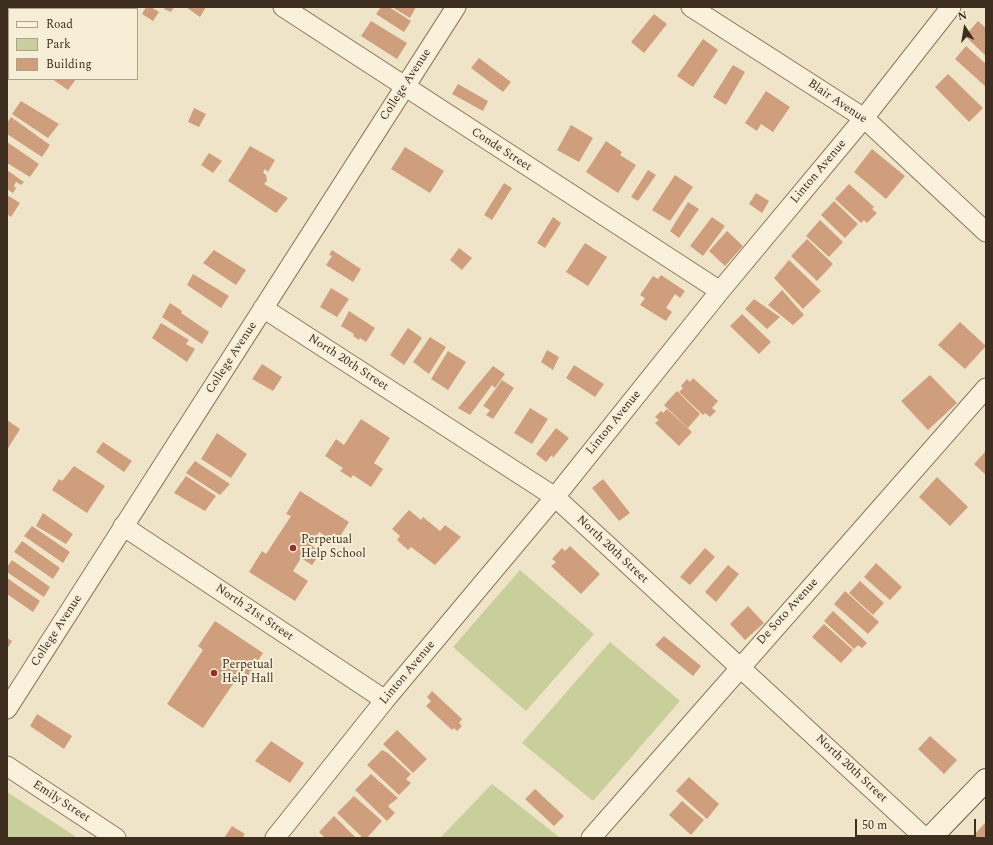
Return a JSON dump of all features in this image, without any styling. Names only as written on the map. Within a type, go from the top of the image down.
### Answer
[{"type":"street","name":"Conde Street","points":[[283,7],[404,88],[720,291]]},
{"type":"street","name":"College Avenue","points":[[7,708],[456,7]]},
{"type":"street","name":"Blair Avenue","points":[[691,7],[864,118],[986,232]]},
{"type":"street","name":"Linton Avenue","points":[[275,838],[385,700],[555,497],[720,291],[864,118],[950,7]]},
{"type":"street","name":"North 20th Street","points":[[263,308],[555,497],[925,838]]},
{"type":"street","name":"De Soto Avenue","points":[[591,838],[739,667],[986,388]]},
{"type":"street","name":"North 21st Street","points":[[123,526],[385,700]]},
{"type":"street","name":"Emily Street","points":[[7,766],[116,838]]},
{"type":"street","points":[[930,838],[986,780]]},
{"type":"green space","points":[[520,570],[594,634],[526,711],[453,647]]},
{"type":"green space","points":[[610,642],[680,701],[593,801],[522,743]]},
{"type":"green space","points":[[492,784],[559,837],[440,838]]},
{"type":"green space","points":[[7,792],[78,838],[7,838]]},
{"type":"building","points":[[91,7],[93,8],[78,8]]},
{"type":"building","points":[[146,7],[151,7],[159,12],[153,21],[142,14]]},
{"type":"building","points":[[165,7],[174,7],[171,12],[164,9]]},
{"type":"building","points":[[186,7],[206,7],[200,17]]},
{"type":"building","points":[[381,7],[389,7],[411,21],[404,32],[376,14]]},
{"type":"building","points":[[392,7],[416,7],[410,18]]},
{"type":"building","points":[[654,14],[667,24],[644,53],[631,42]]},
{"type":"building","points":[[371,21],[407,43],[397,59],[361,36]]},
{"type":"building","points":[[978,21],[986,28],[986,56],[965,36]]},
{"type":"building","points":[[703,39],[718,50],[693,87],[677,76]]},
{"type":"building","points":[[966,46],[986,64],[986,87],[955,59]]},
{"type":"building","points":[[479,58],[511,82],[503,92],[471,68]]},
{"type":"building","points":[[733,65],[745,72],[726,105],[713,97]]},
{"type":"building","points":[[948,74],[983,108],[969,122],[935,87]]},
{"type":"building","points":[[53,80],[75,80],[68,90]]},
{"type":"building","points":[[458,84],[488,101],[483,111],[452,94]]},
{"type":"building","points":[[766,91],[790,107],[773,132],[761,124],[757,131],[745,123]]},
{"type":"building","points":[[21,101],[59,124],[48,138],[12,114]]},
{"type":"building","points":[[194,108],[206,114],[199,127],[188,122]]},
{"type":"building","points":[[11,117],[50,145],[42,157],[7,134],[7,123]]},
{"type":"building","points":[[571,125],[593,138],[579,162],[557,150]]},
{"type":"building","points":[[606,141],[622,152],[620,155],[636,165],[618,193],[586,172]]},
{"type":"building","points":[[7,142],[39,164],[30,177],[7,163]]},
{"type":"building","points":[[250,146],[275,160],[268,172],[265,169],[263,173],[266,175],[267,181],[264,184],[288,198],[276,213],[228,181]]},
{"type":"building","points":[[405,147],[444,171],[430,193],[391,169]]},
{"type":"building","points":[[872,149],[905,176],[886,199],[854,172]]},
{"type":"building","points":[[209,153],[222,161],[213,173],[201,165]]},
{"type":"building","points":[[7,170],[24,182],[21,185],[16,182],[14,186],[16,188],[13,193],[7,189]]},
{"type":"building","points":[[648,170],[656,175],[638,201],[631,197]]},
{"type":"building","points":[[675,175],[693,187],[670,221],[652,210]]},
{"type":"building","points":[[504,183],[512,188],[492,220],[484,215]]},
{"type":"building","points":[[849,184],[874,207],[872,209],[877,213],[867,223],[864,220],[861,223],[835,199]]},
{"type":"building","points":[[756,193],[769,201],[762,213],[749,204]]},
{"type":"building","points":[[7,195],[20,203],[11,217],[7,214]]},
{"type":"building","points":[[834,201],[858,224],[845,238],[821,215]]},
{"type":"building","points":[[688,202],[699,209],[679,238],[670,231]]},
{"type":"building","points":[[553,217],[561,223],[545,248],[537,243]]},
{"type":"building","points":[[712,217],[725,226],[703,256],[690,246]]},
{"type":"building","points":[[820,220],[843,242],[829,257],[806,236]]},
{"type":"building","points":[[727,231],[743,246],[725,266],[709,251]]},
{"type":"building","points":[[807,239],[833,264],[817,281],[791,256]]},
{"type":"building","points":[[585,243],[607,257],[588,286],[566,272]]},
{"type":"building","points":[[459,248],[472,258],[462,270],[450,260]]},
{"type":"building","points":[[214,250],[246,270],[236,285],[203,263]]},
{"type":"building","points":[[332,250],[361,269],[353,282],[326,265],[332,256],[329,255]]},
{"type":"building","points":[[789,260],[821,291],[803,309],[774,278]]},
{"type":"building","points":[[193,274],[229,296],[221,308],[187,285]]},
{"type":"building","points":[[661,275],[685,291],[680,298],[675,294],[666,308],[672,312],[666,321],[640,305],[645,298],[640,295],[653,276],[658,279]]},
{"type":"building","points":[[331,288],[349,299],[337,317],[320,307]]},
{"type":"building","points":[[782,290],[804,315],[793,325],[768,305]]},
{"type":"building","points":[[754,299],[780,317],[767,329],[745,309]]},
{"type":"building","points":[[170,303],[182,311],[181,313],[209,332],[202,344],[162,317]]},
{"type":"building","points":[[349,311],[375,328],[366,342],[360,338],[359,340],[353,336],[354,334],[341,326]]},
{"type":"building","points":[[742,314],[771,342],[759,354],[730,326]]},
{"type":"building","points":[[960,322],[986,346],[965,369],[938,345]]},
{"type":"building","points":[[161,323],[189,340],[186,344],[195,349],[187,362],[152,338]]},
{"type":"building","points":[[408,328],[422,338],[404,365],[390,355]]},
{"type":"building","points":[[430,337],[446,347],[429,374],[413,362]]},
{"type":"building","points":[[547,350],[559,357],[553,370],[541,362]]},
{"type":"building","points":[[448,351],[466,362],[448,390],[431,379]]},
{"type":"building","points":[[262,364],[282,377],[273,391],[252,379]]},
{"type":"building","points":[[574,365],[604,384],[595,397],[566,378]]},
{"type":"building","points":[[493,366],[505,374],[495,388],[492,385],[470,415],[458,408]]},
{"type":"building","points":[[930,375],[957,403],[928,430],[901,401]]},
{"type":"building","points":[[693,378],[718,401],[712,408],[716,411],[710,417],[705,413],[703,415],[679,392],[683,388],[681,386],[687,379],[690,382]]},
{"type":"building","points":[[502,380],[514,388],[493,419],[486,415],[490,410],[483,406]]},
{"type":"building","points":[[677,391],[700,414],[688,428],[664,405]]},
{"type":"building","points":[[530,408],[548,419],[532,444],[514,433]]},
{"type":"building","points":[[667,409],[692,432],[679,446],[655,423],[659,420],[655,417],[661,411],[663,413]]},
{"type":"building","points":[[361,419],[390,438],[374,463],[383,469],[371,487],[353,475],[351,478],[340,471],[343,468],[325,456],[336,439],[344,445]]},
{"type":"building","points":[[7,420],[20,429],[7,450]]},
{"type":"building","points":[[556,428],[569,438],[553,458],[552,455],[546,462],[536,454]]},
{"type":"building","points":[[217,433],[247,454],[231,478],[201,459]]},
{"type":"building","points":[[103,442],[132,461],[124,472],[96,452]]},
{"type":"building","points":[[985,452],[986,453],[986,475],[974,464]]},
{"type":"building","points":[[195,461],[230,484],[220,495],[186,473]]},
{"type":"building","points":[[74,466],[105,486],[87,513],[52,490],[59,479],[62,481]]},
{"type":"building","points":[[186,476],[216,496],[205,511],[174,493]]},
{"type":"building","points":[[937,477],[968,507],[950,526],[919,497]]},
{"type":"building","points":[[603,479],[630,513],[619,521],[592,488]]},
{"type":"building","name":"Perpetual Help School","points":[[300,491],[349,522],[336,543],[319,532],[311,545],[321,552],[312,565],[301,558],[293,571],[308,581],[295,601],[249,572],[262,551],[266,554],[291,516],[286,514]]},
{"type":"building","points":[[409,510],[421,520],[423,517],[440,531],[445,525],[461,537],[435,565],[411,547],[408,550],[397,540],[400,536],[392,529]]},
{"type":"building","points":[[43,513],[73,534],[66,544],[36,526]]},
{"type":"building","points":[[32,526],[70,552],[63,563],[24,536]]},
{"type":"building","points":[[22,541],[60,568],[53,579],[14,552]]},
{"type":"building","points":[[570,546],[600,574],[581,594],[551,566],[556,562],[552,559],[562,548],[565,551]]},
{"type":"building","points":[[705,548],[715,557],[690,585],[680,577]]},
{"type":"building","points":[[12,560],[50,587],[44,597],[7,572],[7,567]]},
{"type":"building","points":[[876,563],[902,587],[890,600],[864,577]]},
{"type":"building","points":[[728,565],[739,574],[716,602],[705,592]]},
{"type":"building","points":[[7,578],[40,601],[33,612],[7,594]]},
{"type":"building","points":[[860,581],[884,603],[873,615],[849,593]]},
{"type":"building","points":[[845,591],[879,622],[868,634],[834,604]]},
{"type":"building","points":[[748,606],[764,623],[745,640],[730,624]]},
{"type":"building","points":[[833,611],[867,643],[862,648],[858,645],[854,649],[824,621]]},
{"type":"building","name":"Perpetual Help Hall","points":[[215,621],[263,653],[248,676],[242,671],[203,728],[167,704],[203,650],[198,646]]},
{"type":"building","points":[[824,624],[853,650],[841,663],[812,637]]},
{"type":"building","points":[[664,636],[701,666],[693,676],[655,645]]},
{"type":"building","points":[[7,638],[12,641],[7,649]]},
{"type":"building","points":[[432,691],[462,719],[459,723],[462,726],[457,731],[454,728],[452,730],[426,706],[431,701],[427,697]]},
{"type":"building","points":[[37,714],[72,736],[64,749],[30,726]]},
{"type":"building","points":[[397,730],[427,759],[413,773],[383,744]]},
{"type":"building","points":[[930,736],[957,760],[944,774],[918,749]]},
{"type":"building","points":[[271,741],[304,763],[290,783],[255,761]]},
{"type":"building","points":[[382,750],[388,753],[411,774],[406,779],[411,783],[399,795],[367,765]]},
{"type":"building","points":[[371,774],[398,798],[388,806],[395,813],[387,821],[355,790]]},
{"type":"building","points":[[689,777],[719,804],[707,819],[676,791]]},
{"type":"building","points":[[535,789],[564,816],[554,826],[525,799]]},
{"type":"building","points":[[354,796],[382,821],[367,838],[363,838],[337,813]]},
{"type":"building","points":[[682,801],[704,820],[691,835],[669,815]]},
{"type":"building","points":[[334,816],[356,838],[325,838],[319,832]]},
{"type":"building","points":[[986,822],[986,838],[971,838]]},
{"type":"building","points":[[232,826],[245,834],[242,838],[224,838]]},
{"type":"place","name":"Perpetual Help School","points":[[293,548]]},
{"type":"place","name":"Perpetual Help Hall","points":[[214,673]]}]
